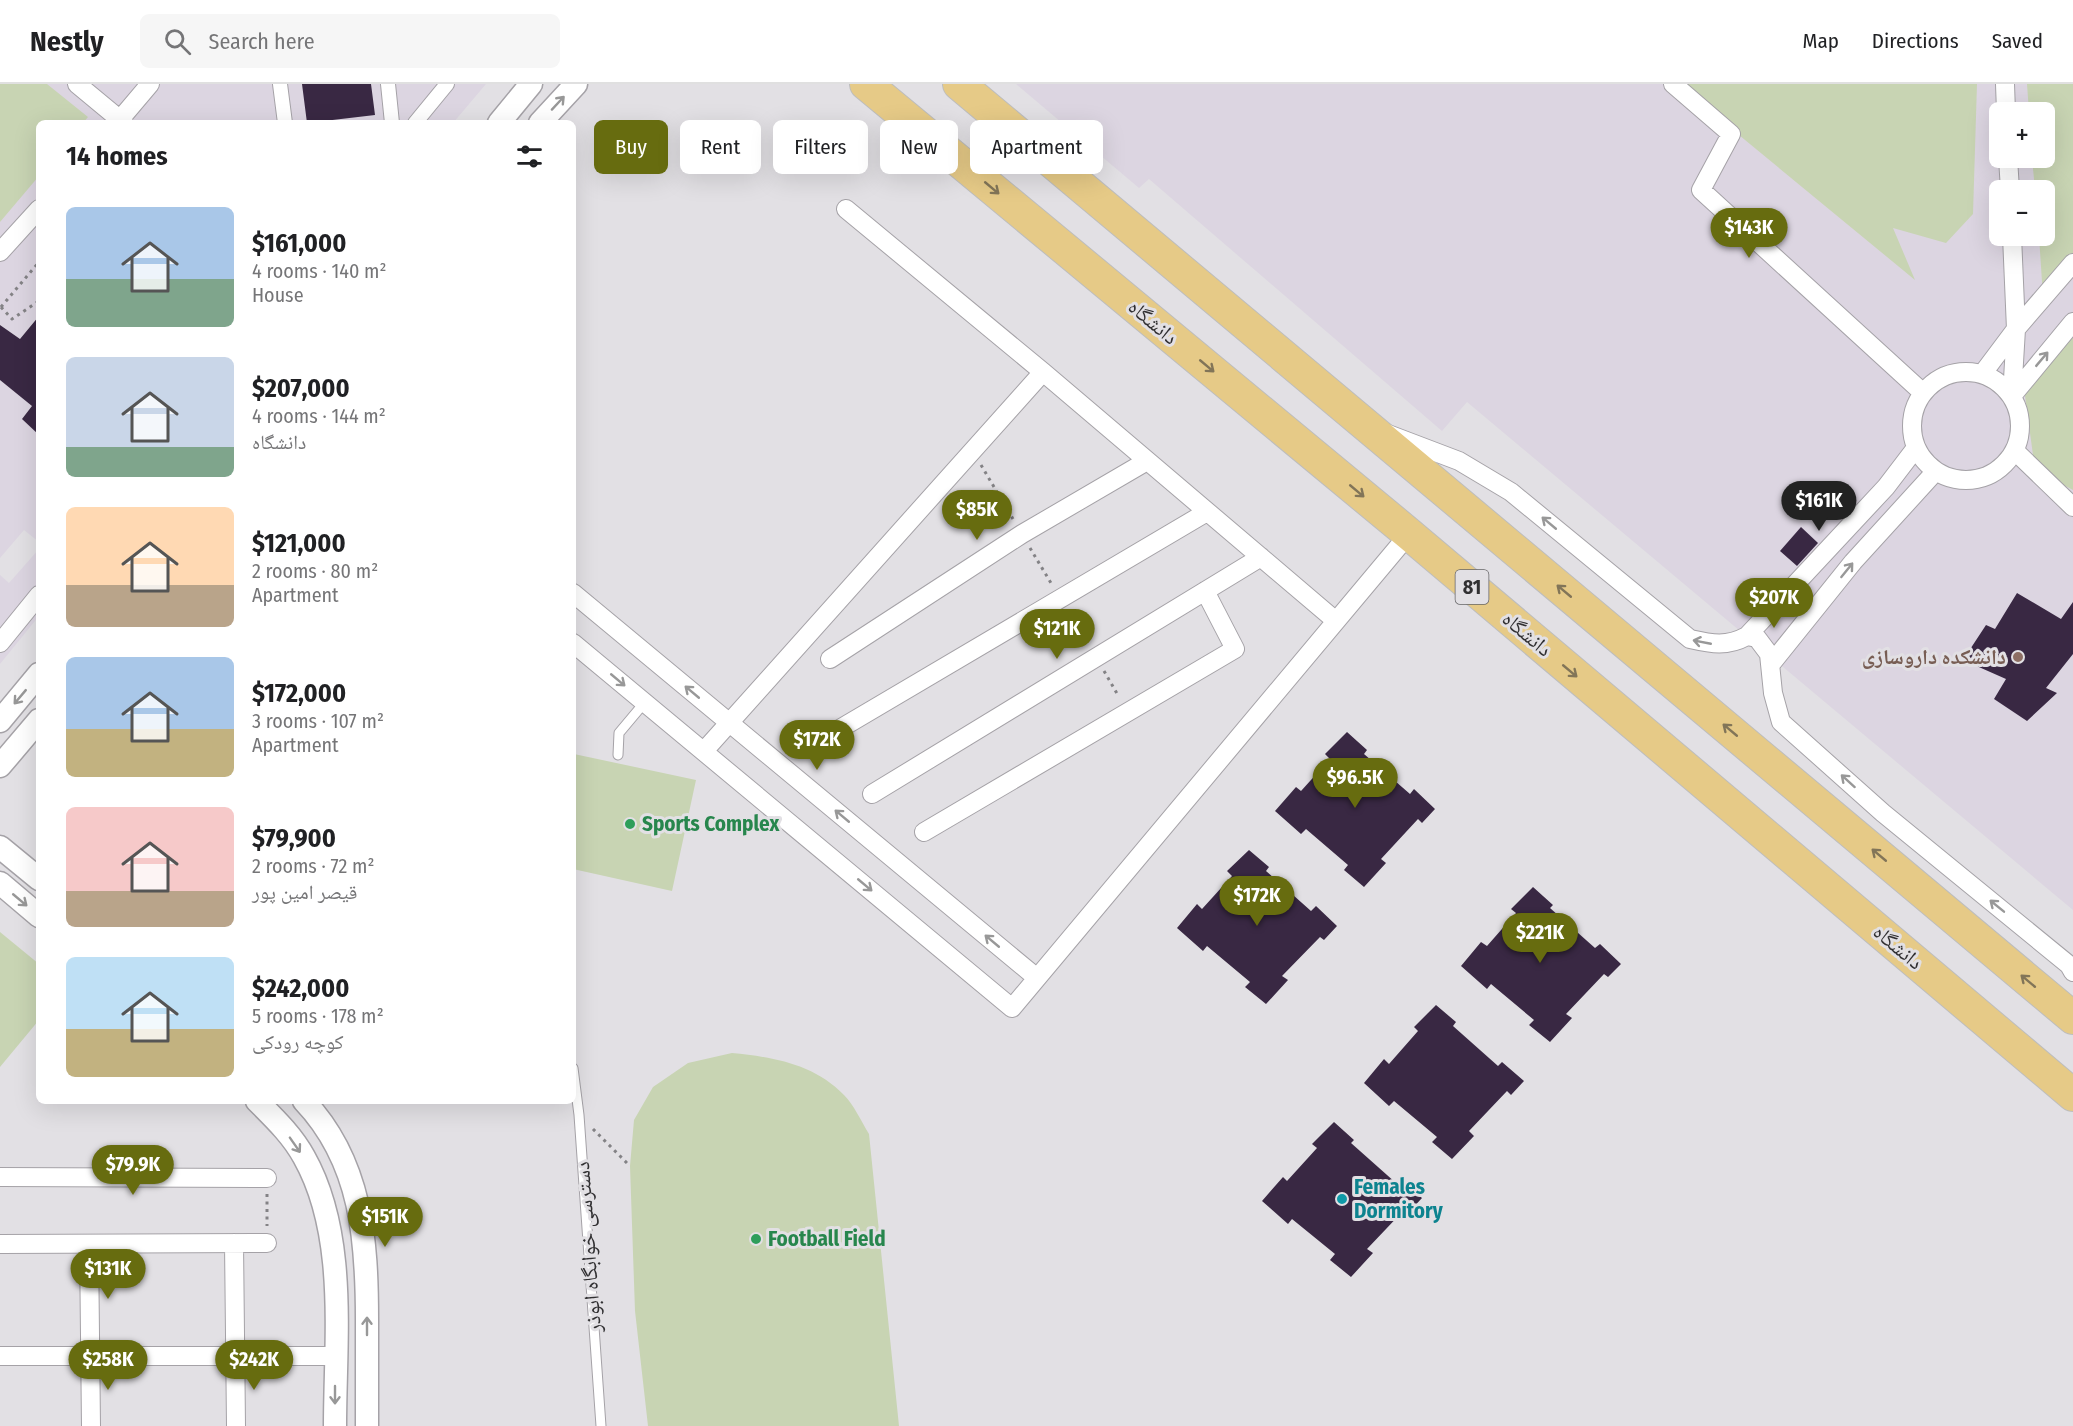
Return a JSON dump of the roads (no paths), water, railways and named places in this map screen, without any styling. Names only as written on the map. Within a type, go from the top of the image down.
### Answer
[{"type":"highway","name":"دانشگاه","points":[[866,84],[1409,534],[2073,1095]]},
{"type":"highway","points":[[959,84],[2073,1018]]},
{"type":"street","points":[[76,84],[119,120]]},
{"type":"street","points":[[123,120],[150,84]]},
{"type":"street","points":[[280,84],[285,120]]},
{"type":"street","points":[[388,84],[392,120]]},
{"type":"street","points":[[417,120],[447,84]]},
{"type":"street","points":[[501,120],[531,84]]},
{"type":"street","points":[[543,120],[576,84]]},
{"type":"street","points":[[1672,84],[1731,134],[1701,190],[1922,392]]},
{"type":"street","points":[[2005,84],[2006,102]]},
{"type":"street","points":[[846,209],[1043,372],[1336,621]]},
{"type":"street","points":[[0,252],[36,212]]},
{"type":"street","points":[[2012,246],[2016,329],[2012,396],[2021,423],[2015,452],[1994,473],[1964,481],[1935,472],[1915,449],[1911,419],[1922,392],[1950,373],[1983,374],[2012,396]]},
{"type":"street","points":[[1983,374],[2016,329],[2073,263]]},
{"type":"street","points":[[2012,396],[2073,322]]},
{"type":"street","points":[[704,751],[1043,372]]},
{"type":"street","points":[[1367,426],[1460,461],[1511,492],[1690,639],[1713,644],[1734,643],[1747,636],[1886,487],[1915,449]]},
{"type":"street","points":[[2015,452],[2073,507]]},
{"type":"street","points":[[830,659],[1022,534],[1147,461]]},
{"type":"street","points":[[1771,664],[1853,562],[1935,472]]},
{"type":"street","points":[[809,747],[1207,512]]},
{"type":"street","points":[[576,645],[1012,1008],[1409,534]]},
{"type":"street","points":[[872,794],[1261,557]]},
{"type":"street","points":[[924,832],[1235,649],[1205,591]]},
{"type":"street","points":[[576,595],[1037,978]]},
{"type":"street","points":[[0,643],[36,599]]},
{"type":"street","points":[[1747,636],[1757,638],[1769,654],[1773,693],[1781,722],[1883,813],[2069,965],[2073,972]]},
{"type":"street","points":[[0,721],[36,678]]},
{"type":"street","points":[[0,766],[36,724]]},
{"type":"street","points":[[0,847],[36,877]]},
{"type":"street","points":[[0,883],[36,913]]},
{"type":"street","points":[[260,1104],[275,1118],[304,1157],[322,1200],[334,1251],[335,1426]]},
{"type":"street","points":[[306,1104],[322,1124],[344,1161],[355,1189],[360,1213],[367,1266],[367,1426]]},
{"type":"street","points":[[0,1177],[267,1178]]},
{"type":"street","points":[[234,1243],[236,1426]]},
{"type":"street","points":[[0,1244],[267,1243]]},
{"type":"street","points":[[89,1244],[91,1426]]},
{"type":"street","points":[[0,1356],[335,1356]]},
{"type":"lane","points":[[618,755],[619,734],[645,702]]},
{"type":"lane","name":"دسترسی خوابگاه ابوذر","points":[[576,1092],[601,1426]]},
{"type":"place","name":"دانشکده داروسازی","points":[[2018,657]]},
{"type":"place","name":"Sports Complex","points":[[630,824]]},
{"type":"place","name":"Females Dormitory","points":[[1342,1199]]},
{"type":"place","name":"Football Field","points":[[756,1239]]}]
